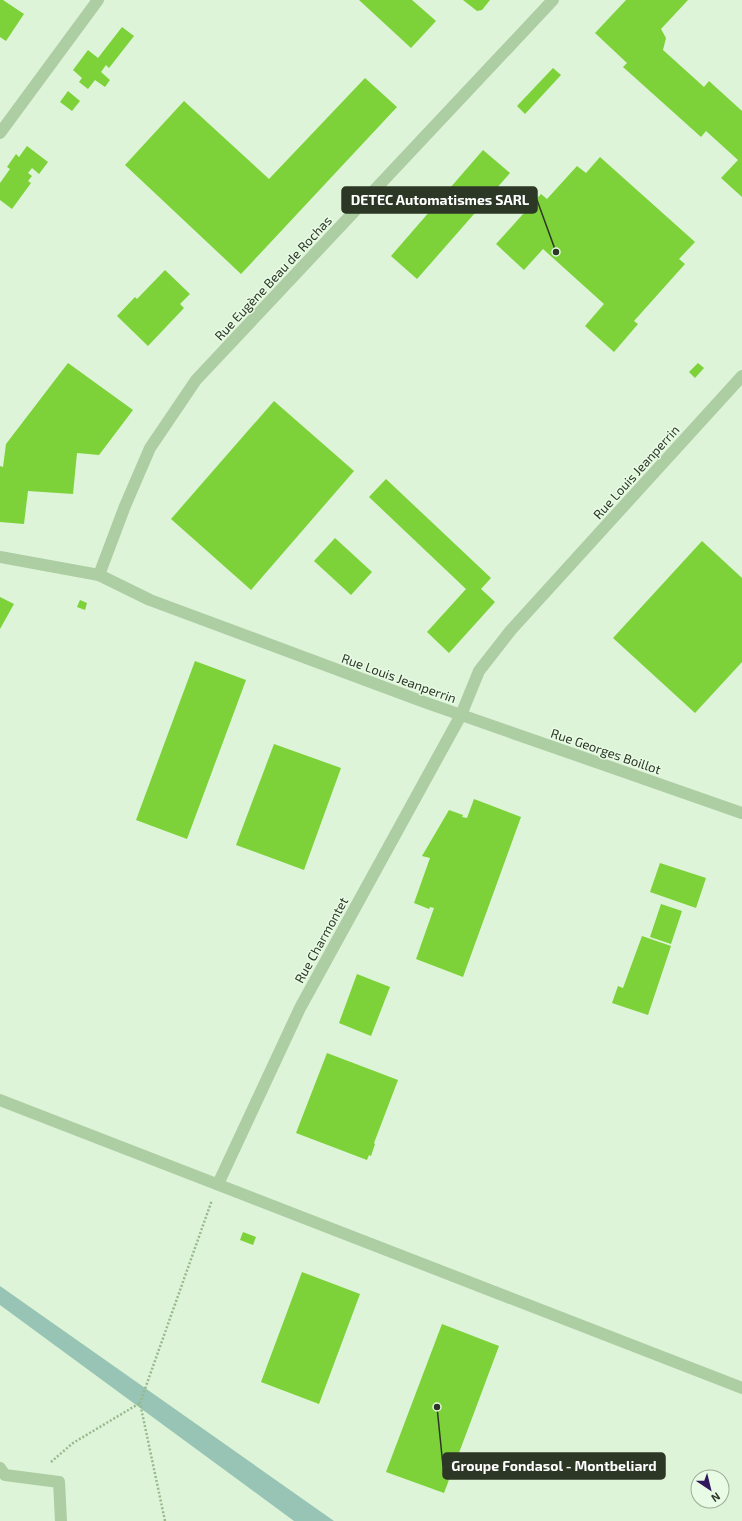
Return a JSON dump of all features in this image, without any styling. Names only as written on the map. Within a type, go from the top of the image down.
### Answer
[{"type":"street","points":[[0,133],[98,0]]},
{"type":"street","name":"Rue Eugène Beau de Rochas","points":[[99,575],[150,448],[196,380],[553,0]]},
{"type":"street","name":"Rue Louis Jeanperrin","points":[[0,557],[99,575],[150,600],[461,715],[478,671],[511,630],[742,376]]},
{"type":"street","name":"Rue Georges Boillot","points":[[461,715],[742,814]]},
{"type":"street","name":"Rue Charmontet","points":[[218,1184],[300,1008],[461,715]]},
{"type":"street","points":[[0,1100],[742,1388]]},
{"type":"street","points":[[0,1468],[5,1475],[59,1482],[61,1521]]},
{"type":"path","points":[[165,1521],[140,1403],[218,1184]]},
{"type":"path","points":[[50,1462],[72,1443],[140,1403]]},
{"type":"shaded area","points":[[0,1286],[334,1521],[294,1521],[0,1305]]},
{"type":"building","points":[[0,0],[3,0],[24,14],[6,41],[0,37]]},
{"type":"building","points":[[359,0],[412,0],[436,21],[411,48]]},
{"type":"building","points":[[463,0],[490,0],[482,10],[477,11]]},
{"type":"building","points":[[626,0],[688,0],[661,29],[666,38],[663,50],[704,87],[709,81],[742,111],[742,197],[721,178],[738,160],[706,131],[701,137],[623,67],[627,63],[595,33]]},
{"type":"building","points":[[122,27],[134,36],[109,68],[106,65],[101,72],[110,80],[105,87],[95,80],[88,89],[79,82],[82,78],[73,70],[88,50],[98,58]]},
{"type":"building","points":[[553,68],[561,75],[525,114],[517,106]]},
{"type":"building","points":[[365,78],[397,107],[241,274],[125,165],[184,101],[269,179]]},
{"type":"building","points":[[68,91],[80,101],[72,111],[60,102]]},
{"type":"building","points":[[27,146],[48,162],[39,174],[32,168],[28,173],[32,176],[28,181],[31,183],[12,209],[0,200],[0,183],[10,169],[7,167],[16,154],[19,157]]},
{"type":"building","points":[[483,150],[510,173],[417,279],[391,256]]},
{"type":"building","points":[[600,157],[695,242],[679,259],[685,264],[634,321],[638,324],[614,352],[585,326],[604,304],[543,249],[524,270],[496,244],[541,194],[547,199],[577,166],[586,173]]},
{"type":"building","points":[[165,270],[190,294],[180,304],[184,308],[148,346],[117,316],[135,297],[137,299]]},
{"type":"building","points":[[68,363],[133,410],[99,455],[77,453],[73,494],[28,491],[24,524],[0,522],[0,466],[3,467],[6,444]]},
{"type":"building","points":[[698,363],[704,368],[695,378],[689,372]]},
{"type":"building","points":[[274,401],[354,471],[251,590],[171,519]]},
{"type":"building","points":[[386,479],[491,578],[481,589],[495,602],[449,653],[427,632],[466,589],[369,497]]},
{"type":"building","points":[[335,538],[372,572],[351,595],[314,561]]},
{"type":"building","points":[[702,541],[742,578],[742,662],[695,713],[613,638]]},
{"type":"building","points":[[0,597],[14,604],[0,629]]},
{"type":"building","points":[[80,600],[87,603],[85,610],[77,607]]},
{"type":"building","points":[[195,661],[246,680],[187,839],[136,820]]},
{"type":"building","points":[[274,744],[341,768],[304,870],[236,845]]},
{"type":"building","points":[[474,799],[521,817],[463,977],[416,959],[434,908],[430,907],[429,909],[414,903],[430,858],[422,856],[449,810],[467,818]]},
{"type":"building","points":[[660,863],[706,878],[696,908],[650,892]]},
{"type":"building","points":[[661,904],[682,911],[671,944],[650,937]]},
{"type":"building","points":[[642,936],[671,946],[648,1015],[612,1003],[618,986],[623,988]]},
{"type":"building","points":[[357,974],[390,987],[371,1036],[339,1023]]},
{"type":"building","points":[[327,1053],[398,1080],[374,1143],[371,1156],[369,1155],[367,1160],[296,1133]]},
{"type":"building","points":[[243,1232],[256,1237],[253,1245],[240,1240]]},
{"type":"building","points":[[302,1272],[360,1294],[319,1404],[261,1382]]},
{"type":"building","points":[[442,1324],[499,1346],[444,1493],[386,1472]]},
{"type":"place","name":"DETEC Automatismes SARL","points":[[556,252]]},
{"type":"place","name":"Groupe Fondasol - Montbeliard","points":[[437,1407]]}]
